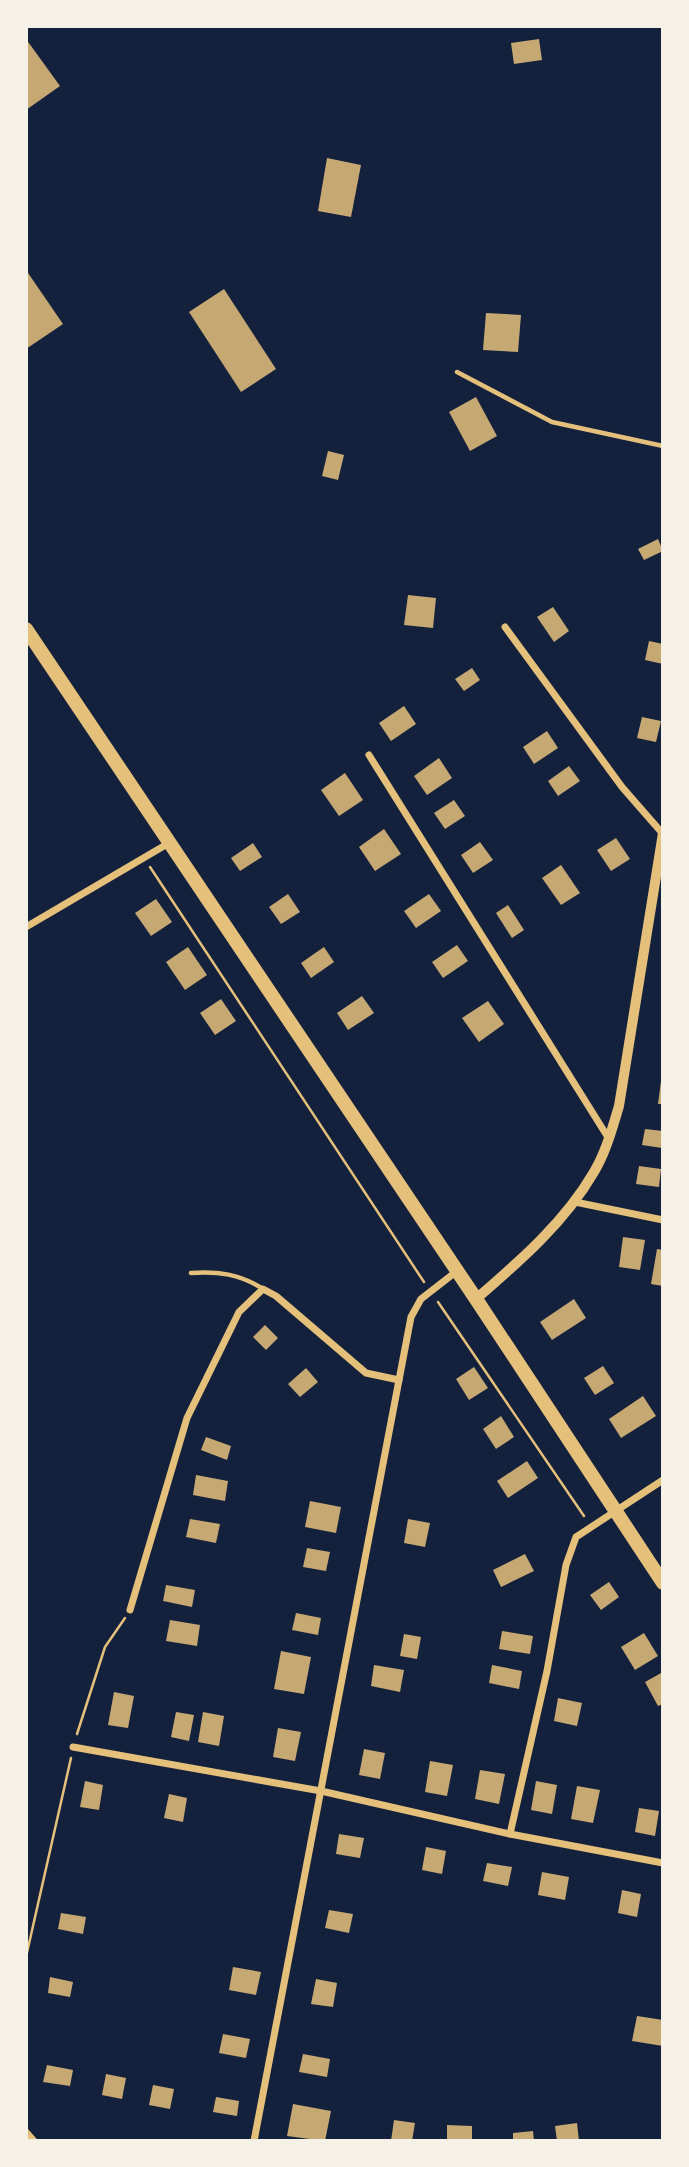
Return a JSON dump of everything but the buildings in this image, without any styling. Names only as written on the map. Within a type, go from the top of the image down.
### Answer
[{"type":"main road","points":[[26,629],[458,1271],[663,1583]]},
{"type":"street","points":[[476,1299],[525,1257],[575,1202],[596,1170],[609,1139],[619,1106],[663,834],[622,787],[505,627]]},
{"type":"street","points":[[369,755],[609,1139]]},
{"type":"street","points":[[26,927],[169,842]]},
{"type":"street","points":[[575,1202],[663,1220]]},
{"type":"street","points":[[254,2141],[411,1317],[421,1299],[458,1271]]},
{"type":"street","points":[[130,1610],[187,1418],[239,1312],[263,1289],[366,1373],[399,1380]]},
{"type":"street","points":[[510,1834],[547,1671],[566,1565],[576,1538],[663,1480]]},
{"type":"street","points":[[73,1747],[321,1791],[510,1834],[663,1863]]},
{"type":"street","points":[[26,2133],[34,2141]]},
{"type":"lane","points":[[457,372],[552,422],[663,446]]},
{"type":"lane","points":[[191,1273],[229,1273],[263,1289]]},
{"type":"path","points":[[144,858],[431,1291],[592,1527]]},
{"type":"path","points":[[26,1957],[73,1747],[105,1647],[130,1610]]}]
